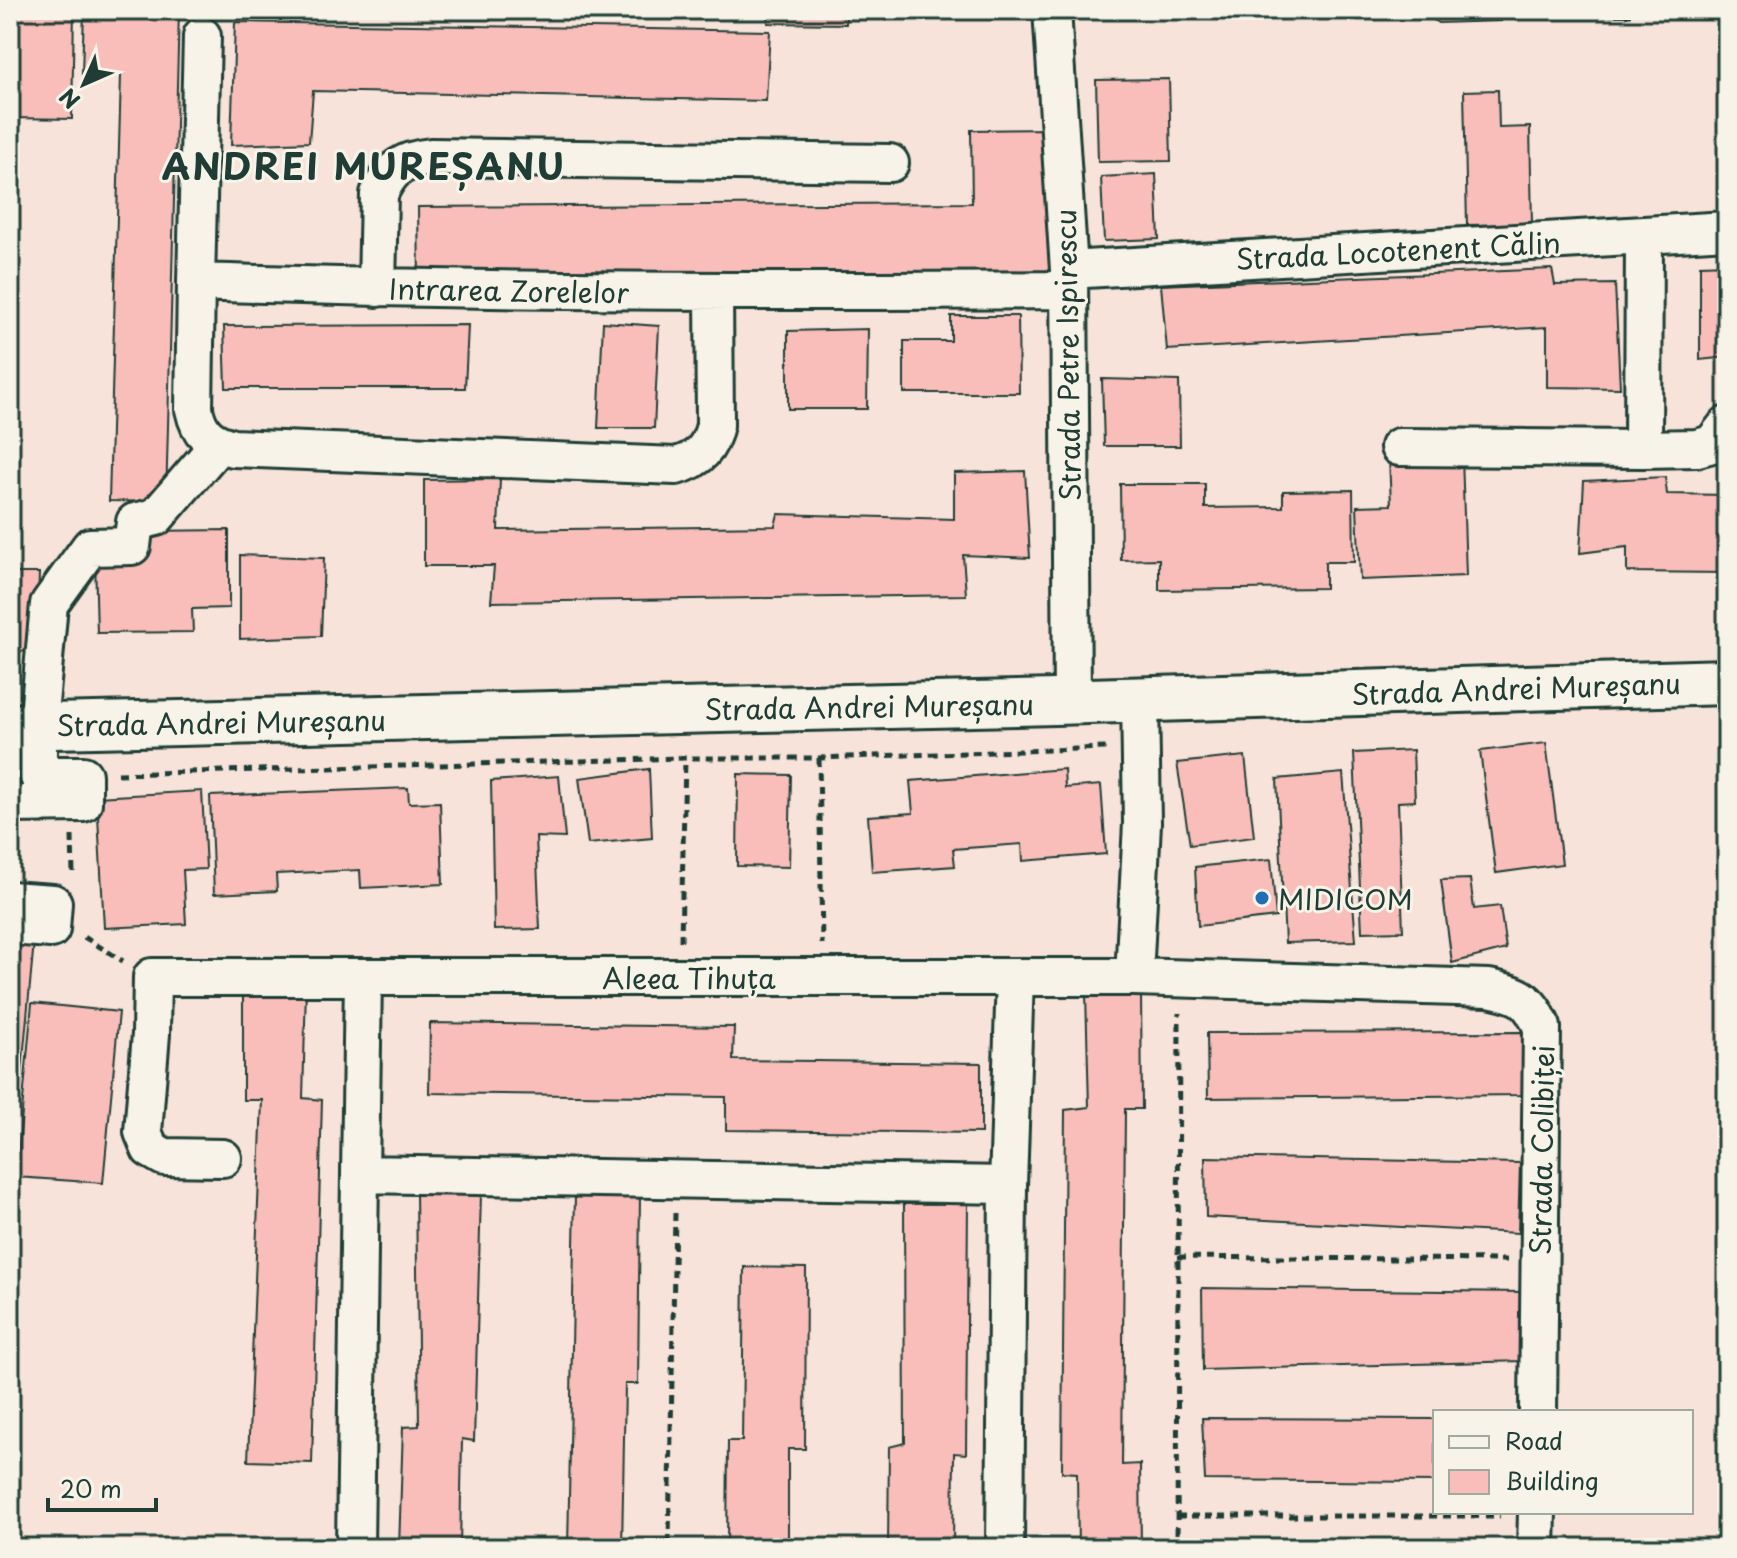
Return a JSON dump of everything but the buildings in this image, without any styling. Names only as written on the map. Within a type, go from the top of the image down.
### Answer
[{"type":"main road","name":"Strada Andrei Mureșanu","points":[[24,726],[1727,682]]},
{"type":"street","name":"Strada Petre Ispirescu","points":[[1052,10],[1068,280],[1072,701]]},
{"type":"street","points":[[202,36],[194,409],[197,423],[205,436],[219,444],[233,448],[644,465],[690,463],[707,447],[715,425],[714,292]]},
{"type":"street","points":[[377,288],[379,194],[395,168],[412,159],[890,163]]},
{"type":"street","name":"Strada Locotenent Călin","points":[[1068,280],[1727,230]]},
{"type":"street","points":[[1643,449],[1644,235]]},
{"type":"street","name":"Intrarea Zorelelor","points":[[196,282],[377,288],[714,292],[1068,280]]},
{"type":"street","points":[[1399,447],[1697,448],[1712,444],[1727,425]]},
{"type":"street","points":[[78,790],[38,775],[24,726],[49,604],[90,547],[132,546],[135,522],[156,517],[219,444]]},
{"type":"street","points":[[1134,977],[1142,823],[1140,699]]},
{"type":"street","points":[[10,804],[78,790]]},
{"type":"street","points":[[10,900],[53,903],[51,929],[10,926]]},
{"type":"street","points":[[152,977],[143,1132],[150,1149],[164,1157],[223,1158]]},
{"type":"street","name":"Aleea Tihuța","points":[[152,977],[1134,977]]},
{"type":"street","points":[[1005,1548],[1008,1185],[1015,977]]},
{"type":"street","name":"Strada Colibiței","points":[[1134,977],[1489,988],[1517,994],[1532,1006],[1542,1027],[1538,1410]]},
{"type":"street","points":[[355,1548],[363,978]]},
{"type":"street","points":[[360,1174],[1008,1185]]},
{"type":"path","points":[[73,883],[78,790],[685,758],[819,758],[1141,747]]},
{"type":"path","points":[[680,978],[685,758]]},
{"type":"path","points":[[819,758],[822,977]]},
{"type":"path","points":[[52,919],[152,977]]},
{"type":"path","points":[[1177,1548],[1179,980]]},
{"type":"path","points":[[669,1543],[676,1180]]},
{"type":"path","points":[[1178,1257],[1540,1260]]},
{"type":"path","points":[[1177,1516],[1537,1525]]},
{"type":"place","name":"MIDICOM","points":[[1262,898]]},
{"type":"district","name":"ANDREI MUREȘANU","points":[[364,165]]}]
